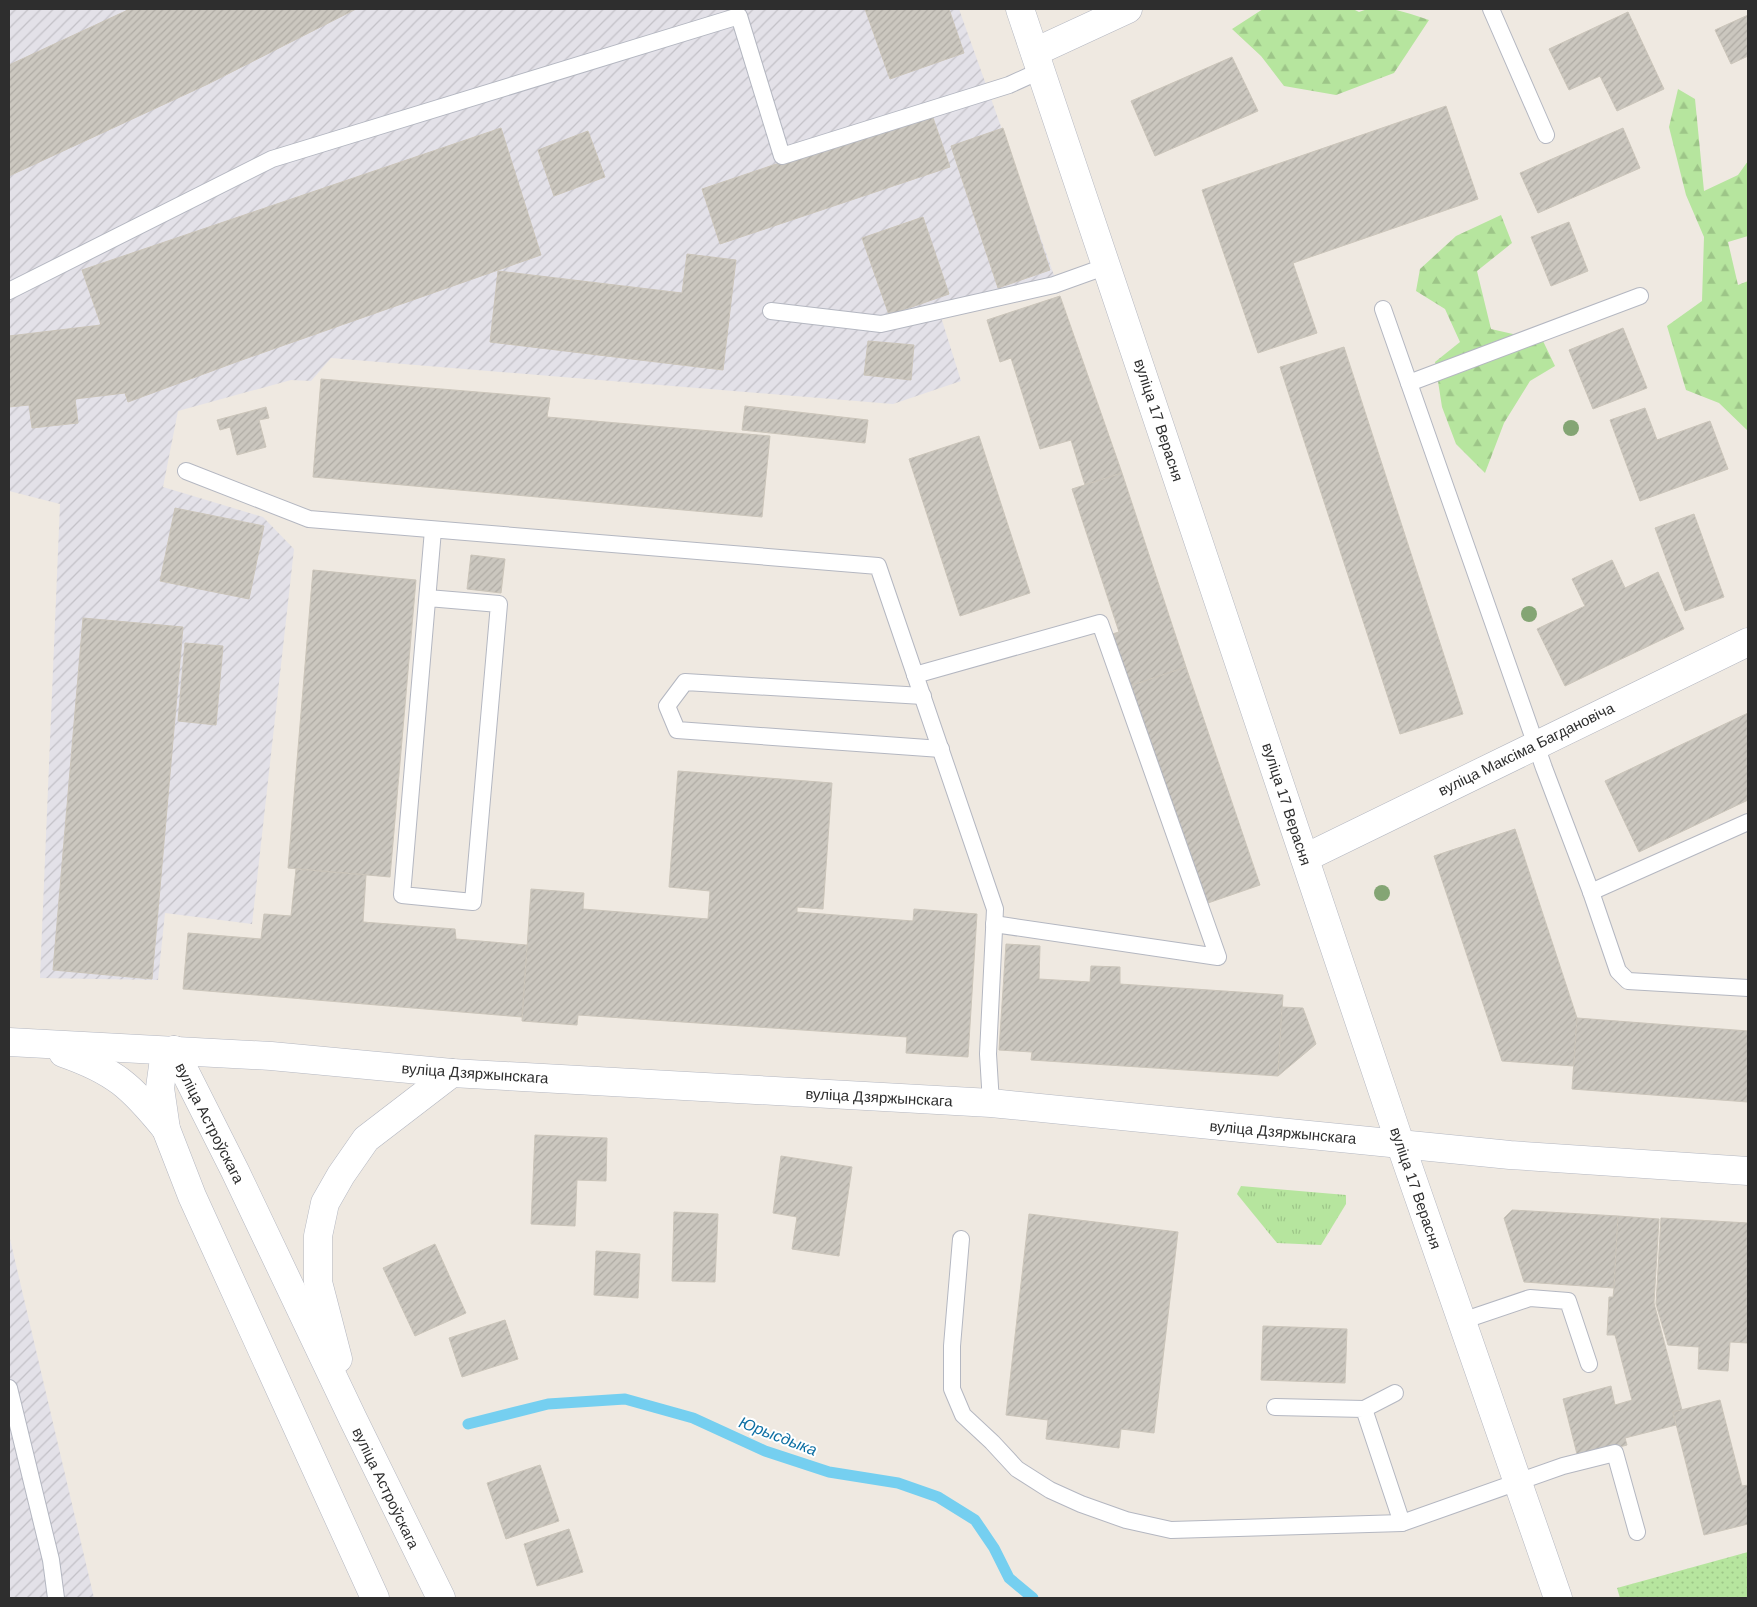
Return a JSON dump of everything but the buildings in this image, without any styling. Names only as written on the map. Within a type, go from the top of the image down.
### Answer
[{"type":"main road","name":"вуліца 17 Верасня","points":[[1020,9],[1400,1143],[1558,1598]]},
{"type":"main road","points":[[1038,61],[1128,9]]},
{"type":"main road","name":"вуліца Максіма Багдановіча","points":[[1304,858],[1748,642]]},
{"type":"main road","name":"вуліца Дзяржынскага","points":[[9,1042],[36,1045],[271,1056],[452,1072],[990,1103],[1510,1155],[1748,1172]]},
{"type":"main road","points":[[36,1045],[91,1063],[110,1073],[128,1087],[166,1129]]},
{"type":"main road","name":"вуліца Астроўскага","points":[[375,1598],[192,1196],[166,1129],[160,1088],[161,1077],[163,1066],[174,1050],[236,1172],[352,1419],[441,1598]]},
{"type":"main road","points":[[352,1419],[318,1282],[318,1236],[325,1203],[366,1139],[452,1072]]},
{"type":"lane","points":[[1491,9],[1546,135]]},
{"type":"lane","points":[[9,291],[272,159],[739,16],[782,156],[1009,85],[1038,61]]},
{"type":"lane","points":[[771,311],[881,324],[1054,285],[1107,266]]},
{"type":"lane","points":[[1409,383],[1640,296]]},
{"type":"lane","points":[[1383,308],[1618,971],[1628,981],[1748,988]]},
{"type":"lane","points":[[186,471],[309,520],[878,566],[995,909],[988,1054],[990,1103]]},
{"type":"lane","points":[[428,598],[499,604],[473,902],[402,896],[433,530]]},
{"type":"lane","points":[[915,675],[1100,623],[1218,957],[994,924]]},
{"type":"lane","points":[[923,696],[684,682],[667,706],[677,730],[941,749]]},
{"type":"lane","points":[[1591,892],[1748,822]]},
{"type":"lane","points":[[961,1240],[952,1346],[952,1389],[963,1416],[992,1442],[1017,1469],[1050,1490],[1081,1504],[1126,1520],[1171,1530],[1402,1523],[1563,1466],[1615,1453],[1637,1532]]},
{"type":"lane","points":[[1462,1321],[1530,1298],[1568,1301],[1589,1364]]},
{"type":"lane","points":[[9,1388],[14,1430],[50,1560],[56,1598]]},
{"type":"lane","points":[[1275,1407],[1364,1409],[1395,1393]]},
{"type":"lane","points":[[1364,1409],[1402,1523]]},
{"type":"shaded area","points":[[9,9],[959,9],[1055,278],[941,317],[961,381],[893,404],[331,358],[311,381],[291,380],[178,411],[163,487],[263,517],[294,549],[252,924],[165,913],[158,980],[40,978],[60,504],[9,491]]},
{"type":"shaded area","points":[[9,1235],[94,1598],[9,1598]]},
{"type":"green space","points":[[1385,8],[1429,20],[1394,73],[1336,95],[1284,86],[1261,56],[1232,29],[1263,9],[1353,9],[1359,12],[1368,9]]},
{"type":"green space","points":[[1678,89],[1695,99],[1704,191],[1738,175],[1748,161],[1748,236],[1728,242],[1738,285],[1748,281],[1748,431],[1719,403],[1686,390],[1667,326],[1702,301],[1704,237],[1686,195],[1669,127]]},
{"type":"green space","points":[[1501,215],[1512,243],[1477,271],[1491,329],[1543,341],[1555,366],[1530,381],[1504,423],[1485,473],[1456,444],[1442,407],[1435,362],[1460,342],[1445,309],[1416,291],[1420,269],[1456,236]]},
{"type":"green space","points":[[1241,1186],[1346,1195],[1346,1204],[1321,1245],[1277,1243],[1237,1194]]},
{"type":"green space","points":[[1748,1552],[1748,1598],[1620,1598],[1617,1588]]},
{"type":"waterway","name":"Юрысдыка","points":[[468,1424],[548,1404],[625,1399],[693,1418],[765,1451],[829,1472],[898,1483],[938,1497],[975,1520],[994,1548],[1009,1578],[1033,1598]]}]
